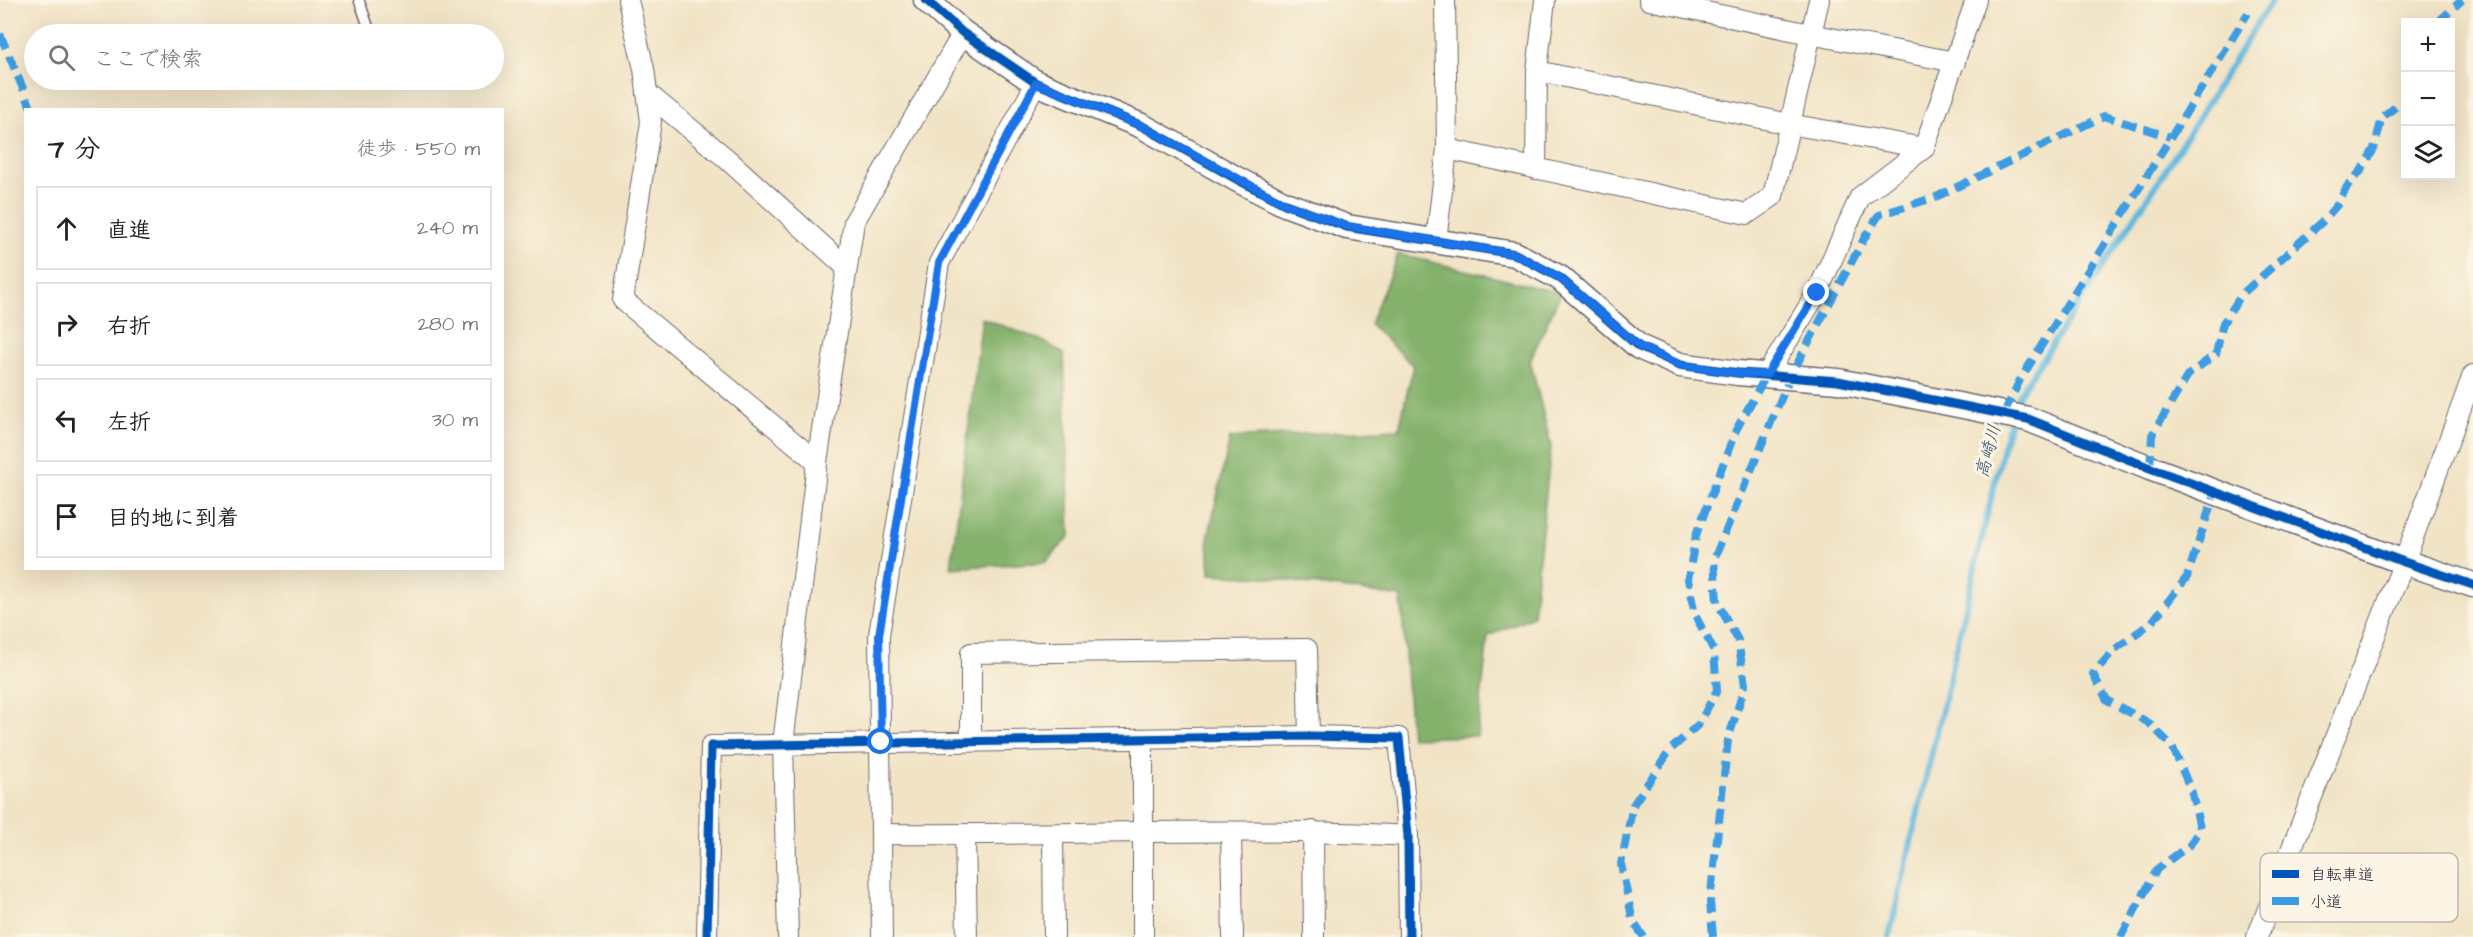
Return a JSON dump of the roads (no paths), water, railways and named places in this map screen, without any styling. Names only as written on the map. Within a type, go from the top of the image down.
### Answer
[{"type":"street","points":[[628,0],[644,69],[651,122],[623,300],[817,462]]},
{"type":"street","points":[[926,0],[963,33],[1036,83],[1142,126],[1285,204],[1347,226],[1515,254],[1560,278],[1639,346],[1680,365],[1738,373],[1838,381],[2028,418],[2150,468],[2404,562],[2473,585]]},
{"type":"street","points":[[1436,241],[1447,149],[1445,0]]},
{"type":"street","points":[[1536,169],[1536,71],[1545,0]]},
{"type":"street","points":[[1649,0],[1955,62]]},
{"type":"street","points":[[1447,149],[1747,214],[1773,196],[1819,0]]},
{"type":"street","points":[[1767,374],[1817,293],[1860,197],[1924,148],[1976,0]]},
{"type":"street","points":[[788,937],[783,744],[817,462],[854,222],[963,33]]},
{"type":"street","points":[[1536,71],[1789,124],[1924,148]]},
{"type":"street","points":[[882,937],[879,635],[939,263],[1036,83]]},
{"type":"street","points":[[647,93],[727,159],[846,267]]},
{"type":"street","points":[[2290,853],[2404,562],[2473,375]]},
{"type":"street","points":[[971,741],[971,653],[1307,650],[1309,736]]},
{"type":"street","points":[[708,937],[711,746],[1309,736],[1399,738],[1408,836],[1409,937]]},
{"type":"street","points":[[1143,740],[1143,937]]},
{"type":"street","points":[[882,834],[1053,835],[1313,831],[1408,836]]},
{"type":"street","points":[[1313,831],[1314,937]]},
{"type":"street","points":[[1232,832],[1233,937]]},
{"type":"street","points":[[965,835],[967,937]]},
{"type":"street","points":[[1053,835],[1054,937]]},
{"type":"street","points":[[2257,937],[2263,922]]},
{"type":"lane","points":[[359,0],[367,24]]},
{"type":"waterway","name":"高崎川","points":[[2014,410],[2019,395],[2165,171],[2272,0]]},
{"type":"waterway","name":"高崎川","points":[[1889,937],[2011,420]]}]
